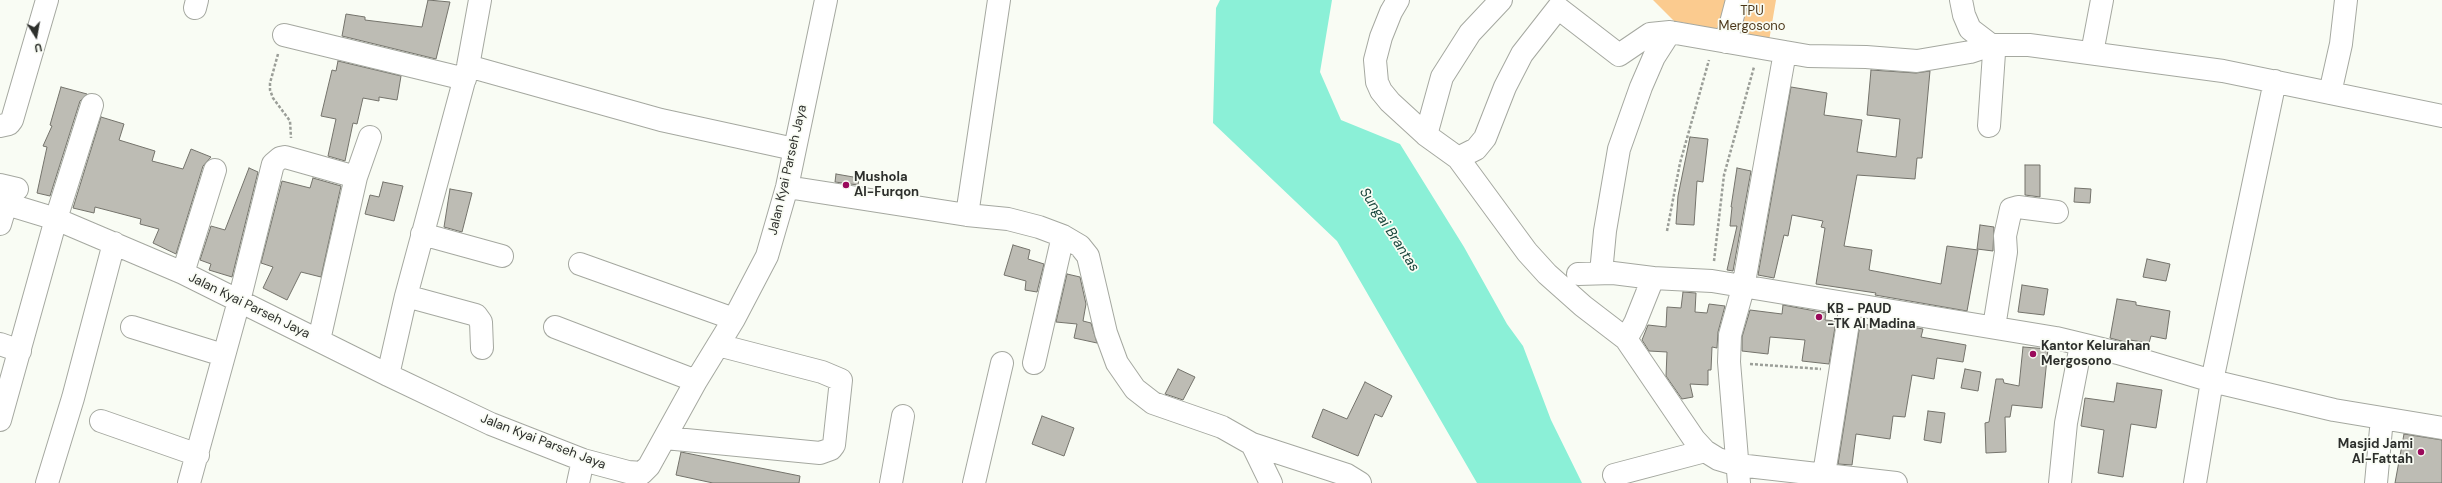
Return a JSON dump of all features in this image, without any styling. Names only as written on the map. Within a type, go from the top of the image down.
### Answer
[{"type":"street","points":[[0,126],[9,124],[12,120],[47,0]]},
{"type":"street","points":[[388,375],[406,296],[466,72],[480,0]]},
{"type":"street","name":"Jalan Kyai Parseh Jaya","points":[[5,201],[56,219],[183,273],[388,375],[491,424],[583,460],[607,475],[642,473],[649,466],[696,381],[734,319],[767,256],[787,187],[826,0]]},
{"type":"street","points":[[967,215],[999,0]]},
{"type":"street","points":[[1398,0],[1381,37],[1375,60],[1377,82],[1390,102],[1426,135],[1458,158],[1527,252],[1547,274],[1584,306],[1626,339],[1694,439],[1705,451],[1718,458],[1738,474],[1824,474],[1896,483]]},
{"type":"street","points":[[1426,135],[1442,77],[1470,33],[1501,0]]},
{"type":"street","points":[[1721,41],[1736,0]]},
{"type":"street","points":[[1961,0],[1964,15],[1970,29],[1991,45],[1994,53],[1995,63],[1989,126]]},
{"type":"street","points":[[2092,53],[2102,0]]},
{"type":"street","points":[[2330,93],[2341,44],[2346,0]]},
{"type":"street","points":[[1458,158],[1476,149],[1486,138],[1505,87],[1522,54],[1562,4],[1619,55],[1650,34],[1670,32],[1808,56],[1866,57],[1916,61],[1970,52],[1991,45],[2029,45],[2166,62],[2275,81],[2442,116]]},
{"type":"street","points":[[1601,273],[1604,231],[1619,149],[1641,87],[1654,57],[1670,32]]},
{"type":"street","points":[[284,35],[466,72],[661,120],[794,149]]},
{"type":"street","points":[[1738,474],[1729,362],[1730,335],[1743,288],[1785,52]]},
{"type":"street","points":[[2195,483],[2212,381],[2275,81]]},
{"type":"street","points":[[0,420],[56,219],[92,105]]},
{"type":"street","points":[[318,340],[356,177],[370,137]]},
{"type":"street","points":[[189,483],[198,456],[223,355],[239,301],[273,164],[280,158],[285,157],[356,177]]},
{"type":"street","points":[[183,273],[215,170]]},
{"type":"street","points":[[787,187],[967,215],[1014,220],[1063,236],[1080,246],[1088,256],[1108,339],[1117,363],[1135,389],[1153,403],[1222,427],[1252,444],[1347,475],[1360,483]]},
{"type":"street","points":[[1994,327],[2006,252],[2005,236],[2011,209],[2018,207],[2057,212]]},
{"type":"street","points":[[422,234],[502,256]]},
{"type":"street","points":[[1034,363],[1063,236]]},
{"type":"street","points":[[47,483],[73,398],[114,243]]},
{"type":"street","points":[[580,264],[734,319]]},
{"type":"street","points":[[1578,274],[1601,273],[1653,278],[1712,281],[1743,288],[1994,327],[2118,352],[2212,381],[2334,410],[2442,428]]},
{"type":"street","points":[[1626,339],[1653,278]]},
{"type":"street","points":[[406,296],[476,314],[481,322],[482,348]]},
{"type":"street","points":[[1824,474],[1850,304]]},
{"type":"street","points":[[132,326],[223,355]]},
{"type":"street","points":[[555,327],[696,381]]},
{"type":"street","points":[[0,344],[20,351]]},
{"type":"street","points":[[665,438],[820,453],[831,449],[834,445],[840,380],[822,372],[718,344]]},
{"type":"street","points":[[2060,483],[2066,423],[2081,345]]},
{"type":"street","points":[[974,483],[1002,363]]},
{"type":"street","points":[[891,483],[903,416]]},
{"type":"street","points":[[2376,483],[2382,418]]},
{"type":"street","points":[[101,421],[198,456]]},
{"type":"street","points":[[1252,444],[1270,483]]},
{"type":"street","points":[[1614,475],[1705,451]]},
{"type":"street","points":[[578,483],[583,460]]},
{"type":"path","points":[[284,35],[270,83],[273,98],[290,121],[292,129],[285,157]]},
{"type":"path","points":[[1667,231],[1680,163],[1704,75],[1721,41]]},
{"type":"path","points":[[1712,281],[1724,175],[1760,47]]},
{"type":"path","points":[[1729,362],[1839,370]]},
{"type":"green space","name":"TPU Mergosono","points":[[1653,0],[1776,0],[1769,41],[1701,34],[1702,26],[1674,21]]},
{"type":"water","name":"Sungai Brantas","points":[[1220,0],[1332,0],[1320,72],[1341,120],[1400,144],[1464,247],[1507,324],[1523,346],[1551,420],[1582,483],[1477,483],[1337,241],[1213,123],[1216,8]]},
{"type":"building","points":[[428,0],[450,2],[436,59],[342,36],[346,14],[365,17],[365,20],[422,27]]},
{"type":"building","points":[[338,61],[401,76],[397,100],[379,97],[379,101],[363,98],[357,124],[353,123],[345,161],[328,156],[336,119],[321,116],[332,70],[336,71]]},
{"type":"building","points":[[1871,70],[1916,73],[1930,71],[1922,158],[1917,158],[1915,179],[1857,175],[1844,246],[1872,250],[1869,270],[1941,284],[1947,246],[1978,250],[1967,311],[1875,295],[1876,293],[1816,284],[1825,228],[1821,227],[1823,221],[1792,215],[1788,236],[1784,235],[1774,278],[1758,275],[1791,87],[1827,93],[1824,115],[1862,120],[1857,152],[1896,157],[1900,119],[1867,115]]},
{"type":"building","points":[[61,87],[87,94],[80,101],[50,196],[37,193],[47,147],[43,146],[52,126],[50,125]]},
{"type":"building","points":[[101,117],[124,124],[119,140],[155,151],[152,161],[183,169],[191,149],[211,157],[203,166],[176,254],[153,243],[159,229],[140,224],[141,219],[95,207],[94,213],[73,208]]},
{"type":"building","points":[[1690,137],[1708,139],[1703,182],[1697,181],[1694,225],[1676,224],[1678,196]]},
{"type":"building","points":[[2025,165],[2040,165],[2040,197],[2025,195]]},
{"type":"building","points":[[249,168],[258,172],[232,277],[209,270],[211,264],[200,260],[211,226],[225,230]]},
{"type":"building","points":[[1737,168],[1751,171],[1733,271],[1727,270],[1737,226],[1730,226],[1731,207]]},
{"type":"building","points":[[836,174],[859,178],[858,185],[835,182]]},
{"type":"building","points":[[313,178],[341,186],[321,277],[301,272],[287,300],[263,288],[273,267],[261,263],[282,181],[310,188]]},
{"type":"building","points":[[383,182],[403,186],[394,221],[365,214],[370,195],[379,197]]},
{"type":"building","points":[[2075,188],[2091,189],[2090,203],[2074,202]]},
{"type":"building","points":[[450,189],[472,193],[462,232],[444,227]]},
{"type":"building","points":[[1980,225],[1994,227],[1993,251],[1977,249]]},
{"type":"building","points":[[1013,245],[1030,250],[1028,259],[1044,264],[1037,292],[1025,290],[1026,281],[1004,275]]},
{"type":"building","points":[[2147,259],[2170,264],[2166,281],[2143,277]]},
{"type":"building","points":[[1067,274],[1080,277],[1086,304],[1083,321],[1091,323],[1097,343],[1074,338],[1077,324],[1056,322]]},
{"type":"building","points":[[2022,285],[2048,289],[2044,315],[2018,312]]},
{"type":"building","points":[[1683,292],[1696,293],[1695,312],[1707,313],[1709,304],[1725,306],[1718,332],[1717,348],[1712,347],[1711,370],[1708,370],[1708,385],[1690,384],[1693,397],[1682,399],[1666,376],[1667,352],[1649,351],[1642,340],[1648,325],[1666,327],[1667,307],[1681,308]]},
{"type":"building","points":[[2117,299],[2136,302],[2136,305],[2170,311],[2166,339],[2151,336],[2149,343],[2130,340],[2129,343],[2110,338]]},
{"type":"building","points":[[1783,305],[1826,313],[1825,320],[1836,321],[1829,364],[1802,361],[1805,340],[1770,337],[1768,354],[1742,351],[1742,337],[1750,310],[1782,314]]},
{"type":"building","points":[[1878,321],[1923,329],[1921,337],[1966,345],[1963,362],[1937,358],[1934,379],[1912,375],[1905,417],[1893,416],[1890,439],[1856,434],[1852,465],[1838,464],[1860,324],[1878,326]]},
{"type":"building","points":[[2023,347],[2048,349],[2042,408],[2012,405],[2010,417],[2005,417],[2006,452],[1986,453],[1985,423],[1989,422],[1996,379],[2003,379],[2004,383],[2019,386]]},
{"type":"building","points":[[1178,369],[1195,377],[1183,400],[1165,394]]},
{"type":"building","points":[[1965,369],[1981,372],[1978,391],[1961,388]]},
{"type":"building","points":[[1365,382],[1392,396],[1382,417],[1375,414],[1358,456],[1312,437],[1323,409],[1347,419]]},
{"type":"building","points":[[2117,383],[2162,390],[2156,428],[2131,424],[2123,477],[2098,473],[2104,430],[2081,426],[2085,398],[2114,402]]},
{"type":"building","points":[[1928,411],[1945,413],[1941,443],[1924,440]]},
{"type":"building","points":[[1042,416],[1074,428],[1064,456],[1032,444]]},
{"type":"building","name":"Masjid Jami Al-Fattah","points":[[2404,434],[2442,440],[2442,483],[2395,483]]},
{"type":"building","points":[[681,452],[800,476],[799,483],[713,483],[676,475]]},
{"type":"place","name":"Mushola Al-Furqon","points":[[846,185]]},
{"type":"place","name":"KB - PAUD -TK Al Madina","points":[[1819,317]]},
{"type":"place","name":"Kantor Kelurahan Mergosono","points":[[2033,354]]},
{"type":"place","name":"Masjid Jami Al-Fattah","points":[[2421,452]]}]
